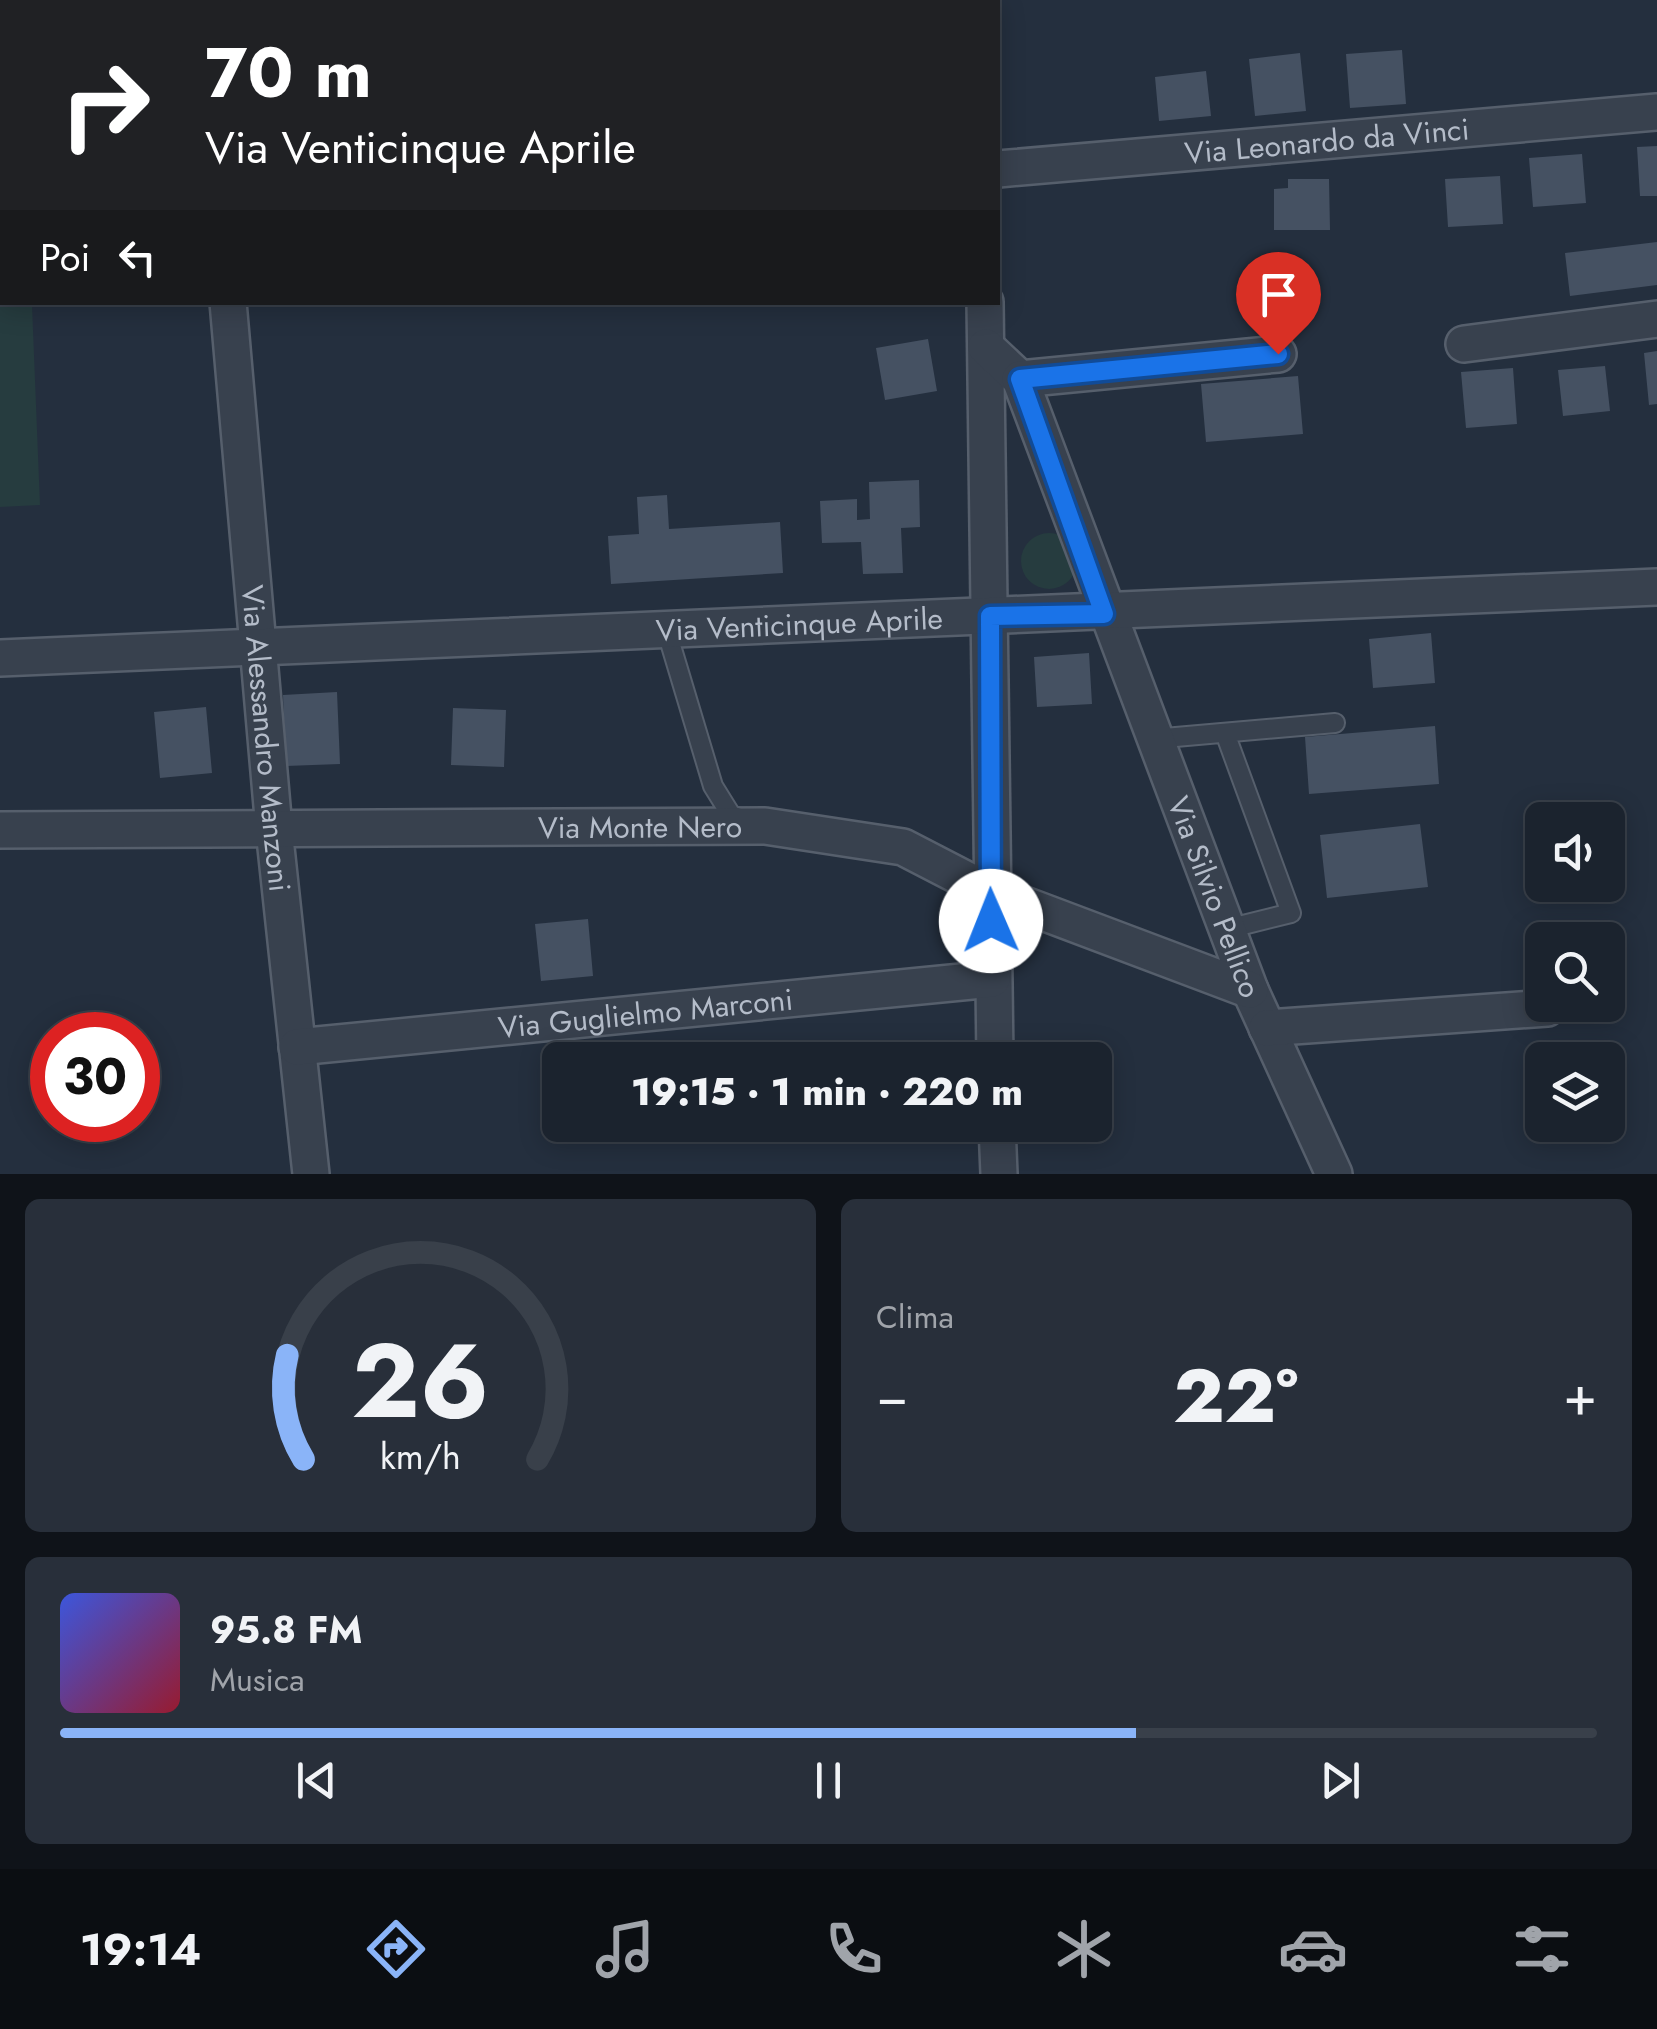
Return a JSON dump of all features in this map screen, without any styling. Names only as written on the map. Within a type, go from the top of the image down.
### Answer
[{"type":"street","name":"Via Leonardo da Vinci","points":[[1000,170],[1657,112]]},
{"type":"street","name":"Via Alessandro Manzoni","points":[[228,305],[274,829],[311,1174]]},
{"type":"street","points":[[985,305],[994,1042]]},
{"type":"street","points":[[1464,344],[1657,319]]},
{"type":"street","points":[[986,347],[1020,379],[1278,354]]},
{"type":"street","name":"Via Silvio Pellico","points":[[1020,379],[1104,614],[1250,990],[1334,1174]]},
{"type":"street","name":"Via Venticinque Aprile","points":[[0,658],[666,628],[1104,614],[1657,587]]},
{"type":"street","name":"Via Monte Nero","points":[[0,830],[765,826],[903,847],[990,892],[1250,990]]},
{"type":"street","name":"Via Guglielmo Marconi","points":[[297,1047],[992,979]]},
{"type":"street","points":[[1267,1028],[1525,1010]]},
{"type":"street","points":[[998,1142],[999,1174]]},
{"type":"lane","points":[[666,628],[714,786],[732,815],[765,826]]},
{"type":"lane","points":[[1153,740],[1334,722]]},
{"type":"lane","points":[[1225,733],[1291,913],[1226,929]]},
{"type":"green space","points":[[32,305],[40,505],[0,507],[0,306]]},
{"type":"green space","points":[[1049,533],[1069,541],[1077,561],[1069,581],[1049,589],[1029,581],[1021,561],[1029,541]]},
{"type":"building","points":[[1402,50],[1406,104],[1350,108],[1346,54]]},
{"type":"building","points":[[1300,53],[1306,111],[1255,116],[1249,59]]},
{"type":"building","points":[[1206,71],[1211,116],[1159,121],[1155,77]]},
{"type":"building","points":[[1657,146],[1657,196],[1640,196],[1637,147]]},
{"type":"building","points":[[1582,154],[1586,203],[1533,207],[1529,158]]},
{"type":"building","points":[[1500,176],[1503,224],[1448,227],[1445,179]]},
{"type":"building","points":[[1288,179],[1329,179],[1330,230],[1274,230],[1274,189],[1288,188]]},
{"type":"building","points":[[1657,242],[1657,285],[1570,296],[1565,253]]},
{"type":"building","points":[[928,339],[937,391],[885,400],[876,348]]},
{"type":"building","points":[[1657,351],[1657,404],[1649,405],[1644,353]]},
{"type":"building","points":[[1605,366],[1610,411],[1563,416],[1558,370]]},
{"type":"building","points":[[1513,368],[1517,424],[1466,428],[1461,372]]},
{"type":"building","points":[[1298,376],[1303,434],[1206,442],[1201,384]]},
{"type":"building","points":[[919,480],[920,527],[901,528],[903,573],[863,574],[861,542],[822,543],[820,501],[857,499],[857,520],[870,519],[869,482]]},
{"type":"building","points":[[667,495],[669,529],[780,522],[783,573],[611,584],[608,536],[639,534],[637,497]]},
{"type":"building","points":[[1431,633],[1435,683],[1373,688],[1369,639]]},
{"type":"building","points":[[1089,653],[1092,704],[1037,707],[1034,657]]},
{"type":"building","points":[[337,692],[340,764],[286,766],[283,695]]},
{"type":"building","points":[[206,707],[212,773],[160,778],[154,712]]},
{"type":"building","points":[[453,708],[506,710],[504,767],[451,765]]},
{"type":"building","points":[[1435,726],[1439,784],[1309,794],[1305,737]]},
{"type":"building","points":[[1420,824],[1428,887],[1327,898],[1320,835]]},
{"type":"building","points":[[588,919],[593,976],[541,981],[535,924]]},
{"type":"route","points":[[991,921],[990,616],[1104,614],[1020,379],[1278,354]]}]
